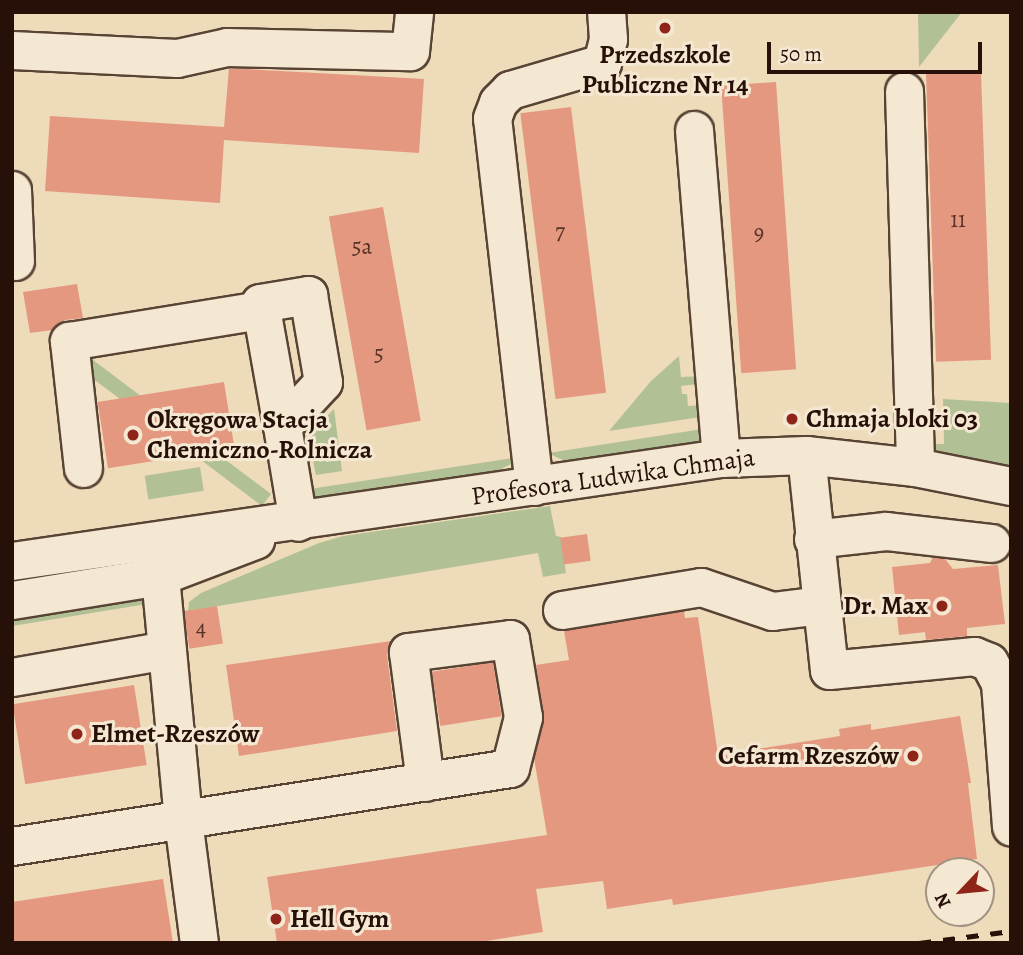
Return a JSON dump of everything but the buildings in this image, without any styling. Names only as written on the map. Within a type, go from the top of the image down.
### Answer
[{"type":"street","points":[[12,50],[177,58],[227,47],[410,51],[414,12]]},
{"type":"street","points":[[534,486],[492,118],[498,102],[510,90],[602,63],[608,40],[606,12]]},
{"type":"street","points":[[904,91],[915,467]]},
{"type":"street","points":[[694,130],[721,458]]},
{"type":"street","points":[[12,190],[15,261]]},
{"type":"street","points":[[282,426],[323,382],[308,295],[260,303],[298,522]]},
{"type":"street","points":[[83,468],[69,341],[261,310]]},
{"type":"street","points":[[806,455],[829,670],[1000,653],[1011,827]]},
{"type":"street","name":"Profesora Ludwika Chmaja","points":[[12,561],[298,522],[721,458],[806,455],[915,467],[1011,486]]},
{"type":"street","name":"Profesora Ludwika Chmaja","points":[[12,600],[182,570],[298,522]]},
{"type":"street","points":[[813,539],[886,531],[991,542]]},
{"type":"street","points":[[160,576],[183,820],[199,943]]},
{"type":"street","points":[[562,610],[701,587],[772,611],[821,604]]},
{"type":"street","points":[[12,677],[167,650]]},
{"type":"street","points":[[12,846],[425,782]]},
{"type":"green space","points":[[918,12],[962,12],[919,67]]},
{"type":"green space","points":[[72,344],[271,494],[262,506],[63,356]]},
{"type":"green space","points":[[679,356],[681,377],[705,376],[706,383],[681,386],[682,394],[687,394],[688,406],[707,405],[707,416],[609,431],[651,381]]},
{"type":"green space","points":[[943,399],[1011,403],[1011,470],[943,454],[933,449],[933,444],[944,444]]},
{"type":"green space","points":[[334,409],[342,471],[316,475],[312,456],[307,456],[306,448],[311,447],[310,433]]},
{"type":"green space","points":[[709,428],[707,435],[693,444],[567,462],[548,453]]},
{"type":"green space","points":[[514,458],[511,464],[495,472],[314,498],[303,490]]},
{"type":"green space","points":[[200,467],[204,491],[148,499],[145,476]]},
{"type":"green space","points":[[550,506],[556,536],[561,537],[566,573],[543,577],[538,553],[188,611],[189,602],[201,593],[319,543],[343,536]]},
{"type":"green space","points":[[140,597],[147,604],[12,626],[12,615]]},
{"type":"railway","points":[[919,943],[1011,931]]},
{"type":"place","name":"Przedszkole Publiczne Nr 14","points":[[665,28]]},
{"type":"place","name":"Chmaja bloki 03","points":[[792,419]]},
{"type":"place","name":"Okręgowa Stacja Chemiczno-Rolnicza","points":[[133,435]]},
{"type":"place","name":"Dr. Max","points":[[942,606]]},
{"type":"place","name":"Elmet-Rzeszów","points":[[77,734]]},
{"type":"place","name":"Cefarm Rzeszów","points":[[913,756]]},
{"type":"place","name":"Hell Gym","points":[[276,919]]}]
